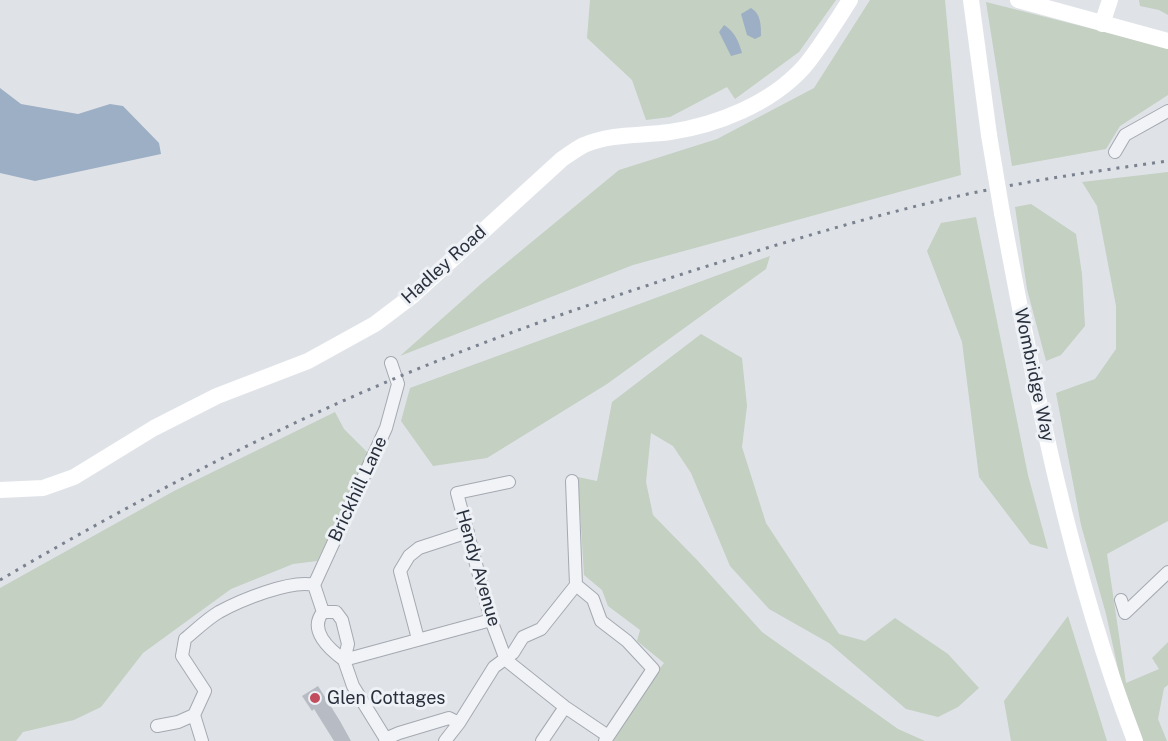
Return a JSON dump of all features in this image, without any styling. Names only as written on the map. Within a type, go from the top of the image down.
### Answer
[{"type":"street","name":"Hadley Road","points":[[0,490],[43,488],[74,477],[154,428],[217,396],[308,360],[375,324],[412,296],[561,160],[583,146],[622,135],[667,132],[704,126],[758,102],[782,87],[803,68],[850,0]]},
{"type":"street","points":[[1018,0],[1168,41]]},
{"type":"street","points":[[1102,24],[1110,0]]},
{"type":"street","name":"Wombridge Way","points":[[971,1],[989,135],[1034,384],[1065,515],[1104,655],[1135,741]]},
{"type":"street","points":[[1115,152],[1125,135],[1168,111]]},
{"type":"street","name":"Brickhill Lane","points":[[314,585],[386,428],[398,384],[391,363]]},
{"type":"street","points":[[445,741],[494,667],[506,660],[523,637],[541,629],[576,585],[572,481]]},
{"type":"street","name":"Hendy Avenue","points":[[506,660],[491,620],[457,493],[510,482]]},
{"type":"street","points":[[418,639],[400,572],[409,556],[418,548],[468,532]]},
{"type":"street","points":[[1121,600],[1125,613],[1168,572]]},
{"type":"street","points":[[202,741],[194,715],[205,691],[182,656],[184,639],[219,613],[269,591],[305,583],[314,585],[323,612]]},
{"type":"street","points":[[506,660],[606,739],[653,669],[627,640],[601,621],[593,600],[576,585]]},
{"type":"street","points":[[323,612],[318,618],[316,627],[329,649],[344,660]]},
{"type":"street","points":[[323,612],[336,612],[342,620],[348,644],[344,660],[353,686],[386,740],[399,733],[449,718],[459,723]]},
{"type":"street","points":[[344,660],[491,620]]},
{"type":"street","points":[[542,741],[565,706]]},
{"type":"street","points":[[157,726],[178,722],[194,715]]},
{"type":"green space","points":[[590,0],[836,0],[799,52],[735,99],[727,87],[670,117],[646,120],[632,80],[587,38]]},
{"type":"green space","points":[[870,0],[945,0],[961,175],[633,265],[400,356],[482,283],[619,170],[717,139],[814,88]]},
{"type":"green space","points":[[1139,0],[1168,0],[1168,15],[1159,10],[1140,6]]},
{"type":"green space","points":[[986,2],[1168,48],[1168,95],[1120,126],[1106,149],[1012,166]]},
{"type":"green space","points":[[1168,172],[1168,521],[1107,554],[1126,683],[1159,669],[1152,658],[1168,642],[1168,685],[1164,688],[1158,719],[1167,741],[1142,741],[1122,687],[1106,614],[1081,525],[1056,393],[1095,379],[1116,349],[1116,306],[1097,206],[1082,182]]},
{"type":"green space","points":[[1031,204],[1076,234],[1082,274],[1085,326],[1061,355],[1046,361],[1027,289],[1015,207]]},
{"type":"green space","points":[[976,217],[1028,475],[1048,549],[1030,544],[979,477],[962,342],[927,251],[941,223]]},
{"type":"green space","points":[[770,256],[766,269],[607,384],[487,458],[433,466],[401,421],[410,388]]},
{"type":"green space","points":[[701,334],[742,358],[747,406],[742,447],[766,523],[839,634],[865,641],[895,618],[948,654],[979,688],[958,707],[938,717],[906,709],[829,643],[769,609],[730,566],[691,473],[673,446],[651,433],[646,482],[653,515],[762,632],[898,729],[925,741],[613,741],[650,681],[664,663],[637,641],[640,630],[608,606],[602,590],[584,575],[578,477],[597,481],[612,402]]},
{"type":"green space","points":[[335,412],[344,429],[369,454],[317,561],[293,564],[231,589],[143,653],[101,707],[74,720],[23,732],[16,741],[0,741],[0,588],[174,491]]},
{"type":"green space","points":[[1068,616],[1107,741],[1011,741],[1004,701]]},
{"type":"water","points":[[751,8],[757,13],[760,24],[761,36],[755,39],[747,35],[741,14]]},
{"type":"water","points":[[724,25],[736,38],[742,53],[731,56],[719,32]]},
{"type":"water","points":[[0,88],[21,104],[78,114],[110,104],[123,106],[159,143],[161,154],[35,181],[0,173]]},
{"type":"building","points":[[318,686],[351,741],[334,741],[314,709],[312,711],[302,696]]},
{"type":"railway","points":[[0,580],[98,524],[248,445],[403,375],[549,319],[698,269],[903,209],[1021,184],[1168,161]]},
{"type":"place","name":"Glen Cottages","points":[[315,698]]}]
